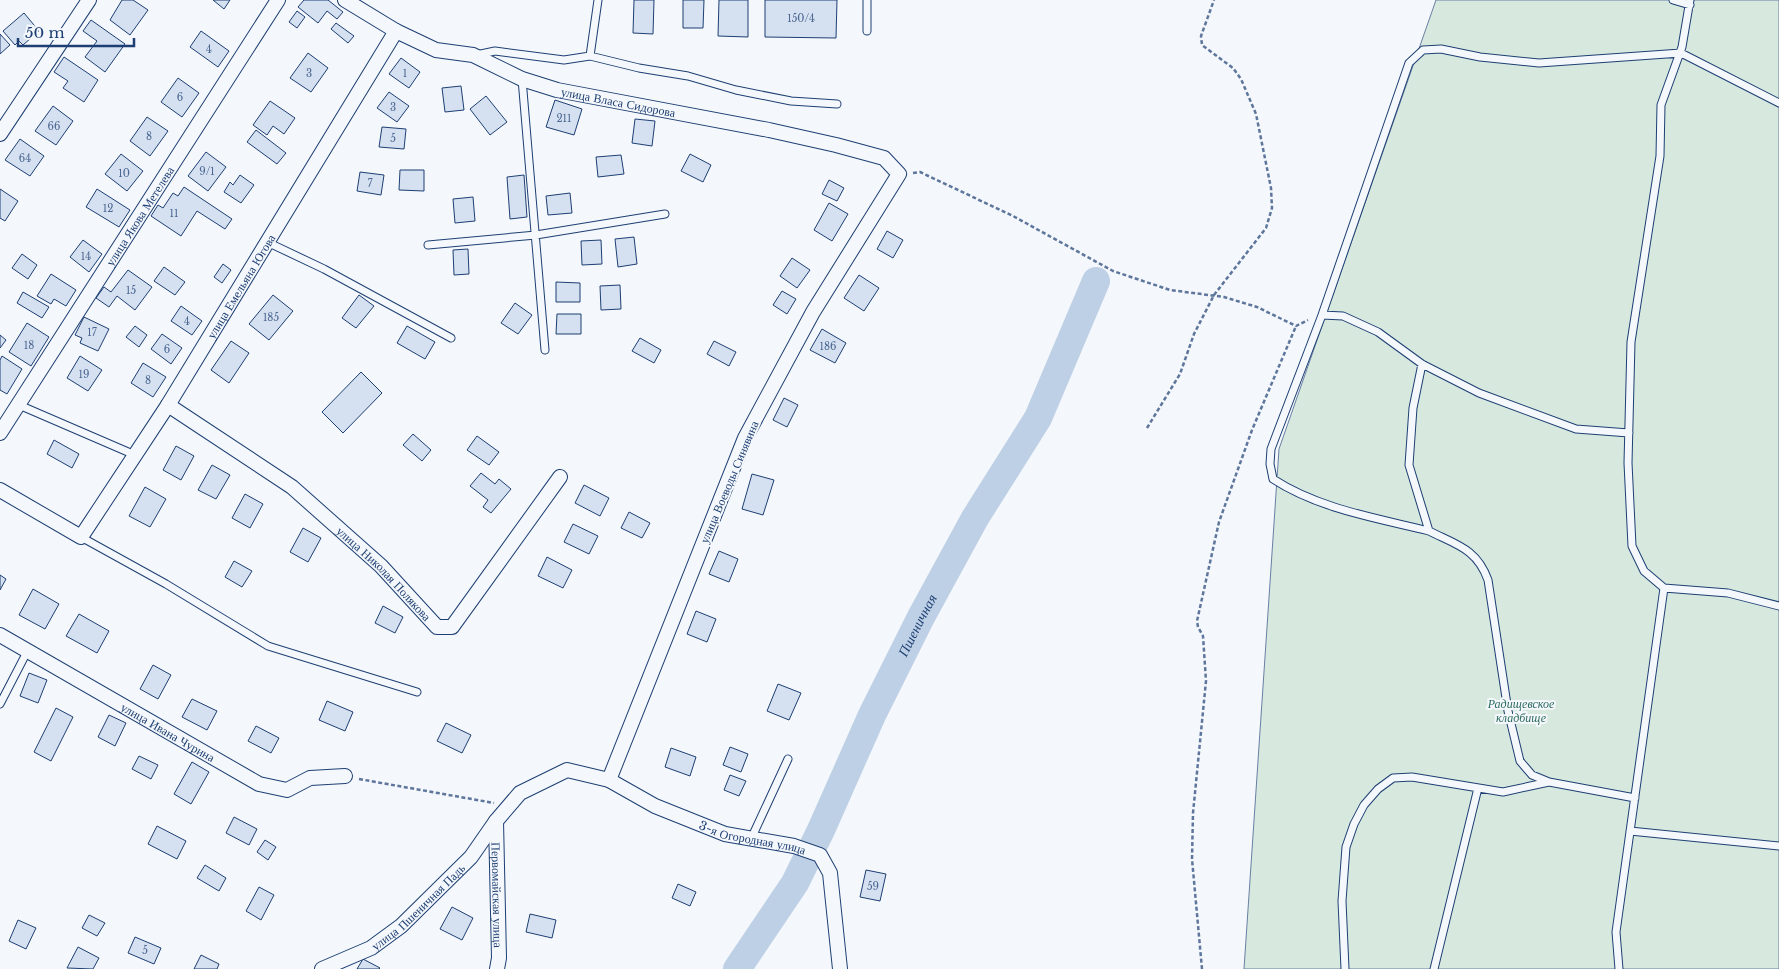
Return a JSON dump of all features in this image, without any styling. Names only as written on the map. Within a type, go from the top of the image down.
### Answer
[{"type":"street","points":[[0,134],[89,0]]},
{"type":"street","name":"улица Якова Метелева","points":[[0,433],[270,6],[278,0]]},
{"type":"street","name":"улица Власа Сидорова","points":[[345,0],[396,31],[436,50],[473,55],[522,79],[566,92],[769,130],[836,145],[884,158],[899,174]]},
{"type":"street","name":"улица Емельяна Югова","points":[[81,537],[168,406],[396,31]]},
{"type":"street","name":"улица Воеводы Синявина","points":[[609,780],[745,438],[814,312],[899,174]]},
{"type":"street","name":"улица Николая Полякова","points":[[168,406],[292,487],[382,566],[437,628],[452,628],[560,477]]},
{"type":"street","points":[[0,490],[81,537]]},
{"type":"street","name":"улица Ивана Чурина","points":[[0,634],[259,784],[287,790],[310,778],[345,776]]},
{"type":"street","name":"3-я Огородная улица","points":[[509,806],[520,793],[566,770],[609,780],[655,806],[725,834],[794,846],[820,855],[830,872],[840,969]]},
{"type":"street","name":"улица Пшеничная Падь","points":[[322,969],[370,948],[401,926],[471,858],[496,821],[509,806]]},
{"type":"street","name":"Первомайская улица","points":[[496,821],[499,958],[497,969]]},
{"type":"lane","points":[[590,56],[598,0]]},
{"type":"lane","points":[[867,0],[867,31]]},
{"type":"lane","points":[[1673,0],[1690,2],[1681,53],[1661,105],[1660,156],[1632,342],[1629,433],[1632,546],[1644,571],[1664,588],[1728,594],[1779,606]]},
{"type":"lane","points":[[1635,798],[1550,782],[1532,775],[1520,761],[1508,711],[1488,580],[1483,564],[1472,553],[1429,532],[1326,504],[1287,488],[1273,479],[1270,464],[1271,450],[1322,315],[1409,63],[1423,50],[1441,49],[1480,57],[1539,63],[1681,53],[1779,103]]},
{"type":"lane","points":[[473,55],[495,51],[564,60],[590,56],[639,68],[688,76],[736,90],[791,101],[837,104]]},
{"type":"lane","points":[[522,79],[545,350]]},
{"type":"lane","points":[[428,245],[536,235],[665,214]]},
{"type":"lane","points":[[266,242],[324,269],[451,338]]},
{"type":"lane","points":[[1322,315],[1343,316],[1378,332],[1422,364],[1479,393],[1576,428],[1629,433]]},
{"type":"lane","points":[[1422,364],[1413,408],[1409,465],[1429,532]]},
{"type":"lane","points":[[19,405],[136,455]]},
{"type":"lane","points":[[81,537],[166,584],[268,646],[417,692]]},
{"type":"lane","points":[[1619,969],[1616,932],[1664,588]]},
{"type":"lane","points":[[0,704],[28,650]]},
{"type":"lane","points":[[751,839],[788,759]]},
{"type":"lane","points":[[1346,969],[1342,901],[1346,848],[1354,824],[1364,805],[1378,789],[1392,778],[1412,777],[1503,792],[1550,782]]},
{"type":"lane","points":[[1434,969],[1478,788]]},
{"type":"lane","points":[[1630,831],[1779,846]]},
{"type":"path","points":[[1147,428],[1180,374],[1194,334],[1214,295],[1266,228],[1272,208],[1271,188],[1256,114],[1241,79],[1233,68],[1202,46],[1201,36],[1214,0]]},
{"type":"path","points":[[899,174],[920,172],[1012,216],[1113,271],[1170,290],[1214,295],[1258,307],[1296,326]]},
{"type":"path","points":[[1202,969],[1192,859],[1193,813],[1206,681],[1203,636],[1197,621],[1219,522],[1252,430],[1296,326],[1322,315]]},
{"type":"path","points":[[345,776],[509,806]]},
{"type":"green space","name":"Радищевское кладбище","points":[[1436,0],[1779,0],[1779,969],[1244,969],[1279,449]]},
{"type":"building","points":[[122,0],[133,0],[148,10],[130,35],[110,20]]},
{"type":"building","points":[[213,0],[230,0],[224,9]]},
{"type":"building","points":[[304,0],[328,0],[343,12],[337,19],[327,11],[318,23],[298,7]]},
{"type":"building","points":[[634,0],[654,0],[653,34],[633,33]]},
{"type":"building","points":[[683,0],[704,0],[703,28],[683,28]]},
{"type":"building","points":[[719,0],[748,0],[748,37],[718,36]]},
{"type":"building","points":[[765,0],[837,0],[836,38],[765,37]]},
{"type":"building","points":[[297,11],[305,17],[297,28],[289,22]]},
{"type":"building","points":[[24,13],[39,31],[23,45],[19,41],[15,45],[3,31]]},
{"type":"building","points":[[91,20],[125,44],[105,72],[85,57],[97,41],[83,31]]},
{"type":"building","points":[[336,23],[354,36],[348,43],[331,29]]},
{"type":"building","points":[[201,31],[229,51],[218,67],[190,47]]},
{"type":"building","points":[[0,34],[10,45],[0,54]]},
{"type":"building","points":[[308,53],[328,68],[311,92],[290,78]]},
{"type":"building","points":[[64,57],[98,80],[84,102],[63,88],[68,81],[54,72]]},
{"type":"building","points":[[401,58],[420,72],[409,88],[389,74]]},
{"type":"building","points":[[178,78],[199,93],[182,117],[161,102]]},
{"type":"building","points":[[461,86],[464,110],[445,112],[442,88]]},
{"type":"building","points":[[389,92],[409,106],[397,122],[377,108]]},
{"type":"building","points":[[486,96],[507,122],[490,135],[470,109]]},
{"type":"building","points":[[555,100],[582,109],[574,135],[546,127]]},
{"type":"building","points":[[270,101],[295,118],[284,134],[273,126],[267,135],[253,125]]},
{"type":"building","points":[[53,106],[73,121],[56,145],[35,131]]},
{"type":"building","points":[[147,117],[168,131],[150,156],[130,141]]},
{"type":"building","points":[[635,119],[655,121],[652,146],[632,143]]},
{"type":"building","points":[[382,127],[406,129],[404,149],[379,147]]},
{"type":"building","points":[[256,130],[286,153],[277,164],[247,142]]},
{"type":"building","points":[[20,139],[44,156],[30,176],[5,160]]},
{"type":"building","points":[[206,152],[226,167],[208,191],[188,176]]},
{"type":"building","points":[[121,154],[143,171],[127,191],[105,174]]},
{"type":"building","points":[[690,154],[711,165],[703,182],[681,171]]},
{"type":"building","points":[[621,155],[624,174],[598,177],[596,157]]},
{"type":"building","points":[[400,170],[424,170],[424,191],[399,190]]},
{"type":"building","points":[[360,172],[384,175],[381,195],[357,191]]},
{"type":"building","points":[[240,175],[254,185],[241,203],[224,192],[230,182],[233,185]]},
{"type":"building","points":[[524,175],[527,217],[510,219],[507,177]]},
{"type":"building","points":[[829,180],[844,188],[837,201],[822,194]]},
{"type":"building","points":[[184,187],[232,219],[225,229],[197,211],[181,236],[151,216],[158,205],[163,208],[173,193],[178,196]]},
{"type":"building","points":[[0,189],[18,201],[5,221],[0,218]]},
{"type":"building","points":[[97,189],[130,210],[119,227],[86,207]]},
{"type":"building","points":[[570,193],[572,213],[548,215],[546,196]]},
{"type":"building","points":[[473,197],[475,221],[455,223],[453,199]]},
{"type":"building","points":[[829,203],[848,214],[832,241],[814,230]]},
{"type":"building","points":[[887,231],[903,240],[893,258],[877,249]]},
{"type":"building","points":[[634,237],[637,264],[618,267],[615,239]]},
{"type":"building","points":[[83,240],[102,254],[89,272],[70,257]]},
{"type":"building","points":[[601,240],[602,264],[582,265],[581,241]]},
{"type":"building","points":[[468,249],[469,274],[454,275],[453,250]]},
{"type":"building","points":[[22,254],[37,265],[28,279],[12,268]]},
{"type":"building","points":[[792,258],[810,270],[797,288],[780,276]]},
{"type":"building","points":[[223,264],[231,270],[222,283],[214,277]]},
{"type":"building","points":[[164,267],[185,282],[175,295],[154,281]]},
{"type":"building","points":[[128,270],[152,287],[135,310],[117,296],[109,307],[96,298],[104,287],[111,292]]},
{"type":"building","points":[[51,274],[76,290],[66,306],[54,299],[51,304],[37,296]]},
{"type":"building","points":[[859,275],[879,288],[864,311],[844,298]]},
{"type":"building","points":[[556,282],[580,283],[580,302],[556,302]]},
{"type":"building","points":[[620,285],[621,309],[601,310],[600,286]]},
{"type":"building","points":[[782,291],[796,299],[787,314],[773,305]]},
{"type":"building","points":[[23,292],[49,307],[42,318],[17,303]]},
{"type":"building","points":[[273,295],[293,311],[269,340],[249,324]]},
{"type":"building","points":[[359,295],[374,306],[356,328],[342,318]]},
{"type":"building","points":[[515,303],[532,315],[518,334],[501,323]]},
{"type":"building","points":[[181,306],[202,321],[192,335],[171,321]]},
{"type":"building","points":[[557,314],[581,314],[581,334],[556,334]]},
{"type":"building","points":[[84,317],[109,329],[98,351],[80,343],[82,338],[75,335]]},
{"type":"building","points":[[27,323],[49,337],[31,366],[9,352]]},
{"type":"building","points":[[135,326],[147,335],[139,347],[126,337]]},
{"type":"building","points":[[407,326],[435,342],[425,359],[397,343]]},
{"type":"building","points":[[822,329],[846,343],[835,363],[810,350]]},
{"type":"building","points":[[162,334],[182,348],[171,364],[151,349]]},
{"type":"building","points":[[0,335],[6,340],[0,348]]},
{"type":"building","points":[[640,338],[661,350],[654,363],[632,351]]},
{"type":"building","points":[[231,341],[249,353],[229,383],[211,370]]},
{"type":"building","points":[[714,341],[736,352],[729,366],[707,354]]},
{"type":"building","points":[[2,356],[22,369],[7,394],[0,390],[0,360]]},
{"type":"building","points":[[80,356],[102,370],[88,391],[67,378]]},
{"type":"building","points":[[143,363],[166,377],[153,397],[131,383]]},
{"type":"building","points":[[361,372],[382,393],[343,433],[322,412]]},
{"type":"building","points":[[784,398],[798,405],[787,427],[773,420]]},
{"type":"building","points":[[413,434],[431,450],[422,461],[403,445]]},
{"type":"building","points":[[477,436],[499,452],[489,465],[467,450]]},
{"type":"building","points":[[54,440],[79,454],[72,468],[47,454]]},
{"type":"building","points":[[176,446],[194,456],[181,480],[163,470]]},
{"type":"building","points":[[212,465],[230,475],[216,499],[198,490]]},
{"type":"building","points":[[481,473],[495,484],[499,479],[511,489],[491,513],[483,507],[488,500],[470,486]]},
{"type":"building","points":[[752,474],[774,480],[763,515],[742,509]]},
{"type":"building","points":[[584,485],[609,498],[600,516],[575,503]]},
{"type":"building","points":[[145,487],[166,499],[150,527],[129,516]]},
{"type":"building","points":[[245,494],[263,504],[250,528],[232,518]]},
{"type":"building","points":[[629,512],[650,523],[642,538],[621,528]]},
{"type":"building","points":[[573,524],[598,536],[589,554],[564,542]]},
{"type":"building","points":[[303,528],[321,538],[308,562],[290,552]]},
{"type":"building","points":[[719,551],[738,559],[729,582],[709,574]]},
{"type":"building","points":[[547,557],[572,570],[563,588],[538,576]]},
{"type":"building","points":[[234,561],[252,571],[242,587],[225,577]]},
{"type":"building","points":[[0,575],[6,579],[0,590]]},
{"type":"building","points":[[33,589],[59,604],[45,629],[19,615]]},
{"type":"building","points":[[383,606],[403,617],[395,633],[375,623]]},
{"type":"building","points":[[696,611],[716,619],[707,642],[687,634]]},
{"type":"building","points":[[79,614],[109,631],[97,653],[66,636]]},
{"type":"building","points":[[153,665],[171,675],[158,699],[140,689]]},
{"type":"building","points":[[29,673],[47,680],[38,703],[20,696]]},
{"type":"building","points":[[778,684],[801,693],[789,720],[767,711]]},
{"type":"building","points":[[192,699],[217,711],[207,730],[182,717]]},
{"type":"building","points":[[327,701],[353,712],[345,731],[319,720]]},
{"type":"building","points":[[56,708],[73,717],[51,761],[34,752]]},
{"type":"building","points":[[109,715],[126,723],[115,746],[98,737]]},
{"type":"building","points":[[446,723],[471,735],[462,753],[437,741]]},
{"type":"building","points":[[256,726],[279,738],[271,753],[248,741]]},
{"type":"building","points":[[730,747],[748,754],[741,772],[723,765]]},
{"type":"building","points":[[671,748],[696,757],[690,776],[665,767]]},
{"type":"building","points":[[139,756],[158,765],[151,779],[132,769]]},
{"type":"building","points":[[192,762],[209,772],[191,804],[174,794]]},
{"type":"building","points":[[730,775],[746,781],[739,796],[724,790]]},
{"type":"building","points":[[234,817],[257,829],[249,845],[226,833]]},
{"type":"building","points":[[157,826],[186,841],[177,859],[148,844]]},
{"type":"building","points":[[265,840],[276,847],[268,860],[257,852]]},
{"type":"building","points":[[205,865],[226,878],[219,891],[197,878]]},
{"type":"building","points":[[866,870],[886,874],[880,901],[860,897]]},
{"type":"building","points":[[678,884],[696,892],[690,906],[672,898]]},
{"type":"building","points":[[259,887],[274,895],[261,920],[246,911]]},
{"type":"building","points":[[452,907],[473,918],[462,940],[440,929]]},
{"type":"building","points":[[530,914],[556,920],[552,938],[526,932]]},
{"type":"building","points":[[89,915],[105,923],[97,936],[82,928]]},
{"type":"building","points":[[18,920],[36,928],[26,949],[9,941]]},
{"type":"building","points":[[135,937],[161,948],[154,964],[128,953]]},
{"type":"building","points":[[78,947],[99,958],[93,969],[67,968]]},
{"type":"building","points":[[201,955],[219,964],[217,969],[194,969]]},
{"type":"building","points":[[363,959],[380,968],[357,969]]},
{"type":"waterway","name":"Пшеничная","points":[[737,969],[795,883],[821,830],[872,715],[921,617],[975,518],[1038,418],[1096,281]]}]
